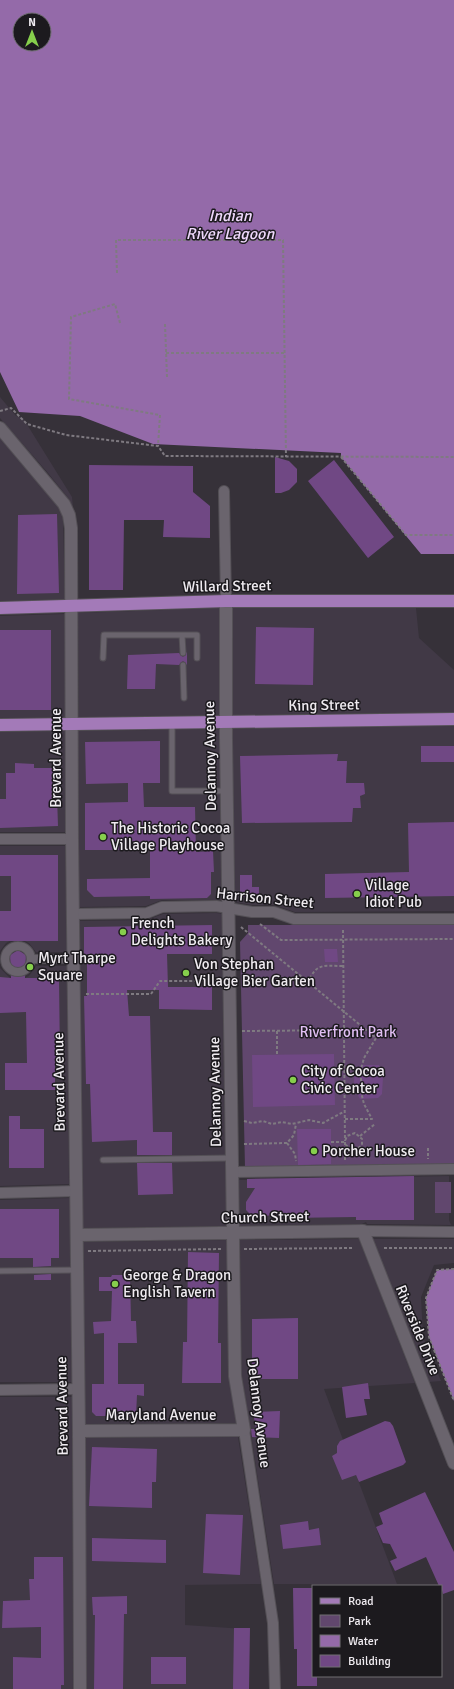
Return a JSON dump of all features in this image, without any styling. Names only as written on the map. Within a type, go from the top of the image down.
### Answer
[{"type":"main road","name":"Willard Street","points":[[0,608],[226,601],[454,601]]},
{"type":"main road","name":"King Street","points":[[0,725],[454,719]]},
{"type":"street","name":"Brevard Avenue","points":[[0,428],[64,504],[69,515],[79,1431],[80,1689]]},
{"type":"street","name":"Delannoy Avenue","points":[[224,491],[235,1376],[273,1623],[275,1689]]},
{"type":"street","points":[[0,839],[72,839]]},
{"type":"street","name":"Harrison Street","points":[[73,914],[147,913],[162,907],[216,906],[252,912],[274,912],[294,919],[454,919]]},
{"type":"street","points":[[17,946],[25,948],[31,959],[25,970],[16,972],[8,968],[2,960],[9,949],[17,946]]},
{"type":"street","points":[[31,959],[74,959]]},
{"type":"street","points":[[233,1172],[454,1169]]},
{"type":"street","points":[[0,1193],[76,1191]]},
{"type":"street","name":"Riverside Drive","points":[[363,1232],[454,1463]]},
{"type":"street","name":"Church Street","points":[[77,1235],[454,1232]]},
{"type":"street","points":[[0,1390],[78,1389]]},
{"type":"street","name":"Maryland Avenue","points":[[79,1431],[244,1430]]},
{"type":"lane","points":[[103,658],[104,635],[197,635],[197,658]]},
{"type":"lane","points":[[182,635],[183,653]]},
{"type":"lane","points":[[183,665],[184,698]]},
{"type":"lane","points":[[172,723],[172,790],[227,791]]},
{"type":"lane","points":[[103,1160],[232,1158]]},
{"type":"lane","points":[[0,1271],[77,1270]]},
{"type":"path","points":[[117,273],[116,240],[283,240],[286,457]]},
{"type":"path","points":[[120,323],[115,304],[71,317],[69,399],[160,415],[158,446],[165,456],[454,457]]},
{"type":"path","points":[[165,324],[166,377]]},
{"type":"path","points":[[166,353],[284,353]]},
{"type":"path","points":[[0,411],[10,408],[27,424],[66,435],[158,446]]},
{"type":"path","points":[[341,457],[406,535],[454,535]]},
{"type":"path","points":[[254,923],[263,925],[281,940],[454,939]]},
{"type":"path","points":[[245,924],[240,926],[247,934],[376,1038],[364,1058],[361,1069],[361,1092],[364,1104],[372,1119],[345,1119]]},
{"type":"path","points":[[343,928],[345,1013],[345,1171]]},
{"type":"path","points":[[308,983],[314,970],[318,966],[344,966]]},
{"type":"path","points":[[82,994],[151,994],[160,981],[230,981]]},
{"type":"path","points":[[230,1031],[366,1030]]},
{"type":"path","points":[[277,1031],[278,1055]]},
{"type":"path","points":[[345,1069],[361,1069]]},
{"type":"path","points":[[345,1093],[361,1092]]},
{"type":"path","points":[[243,1121],[252,1123],[263,1121],[272,1124],[282,1122],[296,1124],[309,1120],[323,1123],[345,1111]]},
{"type":"path","points":[[243,1144],[287,1143],[294,1135],[296,1124]]},
{"type":"path","points":[[360,1136],[375,1124]]},
{"type":"path","points":[[345,1142],[347,1136],[352,1133],[360,1136]]},
{"type":"path","points":[[345,1142],[350,1149],[356,1150],[362,1144],[360,1136]]},
{"type":"path","points":[[331,1142],[345,1142]]},
{"type":"path","points":[[287,1143],[295,1154],[296,1172]]},
{"type":"path","points":[[384,1248],[454,1248]]},
{"type":"path","points":[[454,1269],[437,1270],[426,1298],[429,1337],[454,1401]]},
{"type":"shaded area","points":[[0,397],[16,416],[23,418],[72,497],[73,507],[69,499],[48,473],[0,418]]},
{"type":"shaded area","points":[[0,438],[59,508],[63,517],[65,599],[0,601]]},
{"type":"shaded area","points":[[220,608],[220,715],[79,717],[78,613]]},
{"type":"shaded area","points":[[232,608],[416,608],[419,638],[454,670],[454,712],[232,715]]},
{"type":"shaded area","points":[[65,614],[66,717],[0,718],[0,616]]},
{"type":"shaded area","points":[[454,726],[454,911],[295,912],[274,905],[252,905],[235,902],[232,729]]},
{"type":"shaded area","points":[[220,729],[222,900],[162,900],[146,906],[79,907],[78,731]]},
{"type":"shaded area","points":[[66,731],[65,832],[0,832],[0,732]]},
{"type":"shaded area","points":[[0,846],[65,846],[67,952],[36,952],[29,943],[23,940],[11,940],[6,943],[0,951]]},
{"type":"shaded area","points":[[163,914],[223,914],[227,1226],[83,1228],[79,921],[147,920]]},
{"type":"shaded area","points":[[36,966],[67,966],[69,1184],[0,1186],[0,968],[10,978],[23,979],[29,976]]},
{"type":"shaded area","points":[[449,1176],[449,1220],[451,1225],[367,1224],[366,1222],[362,1224],[240,1226],[239,1180]]},
{"type":"shaded area","points":[[70,1198],[72,1382],[0,1382],[0,1200]]},
{"type":"shaded area","points":[[359,1239],[415,1383],[324,1389],[397,1584],[274,1584],[242,1376],[240,1240]]},
{"type":"shaded area","points":[[372,1239],[454,1239],[454,1263],[434,1265],[421,1297],[423,1337],[441,1381],[428,1382]]},
{"type":"shaded area","points":[[227,1240],[229,1376],[236,1423],[85,1424],[83,1242]]},
{"type":"shaded area","points":[[0,1397],[72,1397],[73,1689],[0,1689]]},
{"type":"shaded area","points":[[238,1437],[261,1584],[185,1585],[185,1625],[245,1629],[246,1689],[86,1689],[85,1438]]},
{"type":"green space","name":"Riverfront Park","points":[[248,925],[454,925],[454,1165],[245,1168],[240,942],[248,933]]},
{"type":"green space","points":[[435,1182],[451,1182],[451,1213],[435,1213]]},
{"type":"water","name":"Indian River Lagoon","points":[[0,0],[454,0],[454,554],[421,554],[341,457],[341,453],[153,444],[80,416],[19,412],[0,372]]},
{"type":"water","points":[[454,1269],[454,1401],[429,1337],[426,1298],[437,1270]]},
{"type":"building","points":[[275,457],[289,461],[297,469],[297,482],[289,490],[281,493],[275,493]]},
{"type":"building","points":[[334,460],[394,537],[368,558],[308,481]]},
{"type":"building","points":[[89,465],[193,466],[193,492],[210,506],[210,538],[163,537],[164,520],[124,520],[123,590],[89,590]]},
{"type":"building","points":[[57,514],[59,593],[17,594],[18,515]]},
{"type":"building","points":[[256,627],[314,628],[313,685],[255,684]]},
{"type":"building","points":[[0,630],[51,630],[51,710],[0,710]]},
{"type":"building","points":[[187,652],[187,665],[183,661],[179,665],[156,664],[155,689],[127,689],[128,655],[179,653],[183,657]]},
{"type":"building","points":[[160,741],[160,783],[143,783],[144,807],[195,807],[196,852],[213,851],[214,872],[211,872],[211,894],[207,898],[150,899],[150,896],[94,897],[87,890],[87,879],[150,878],[150,850],[85,850],[85,803],[128,802],[128,783],[86,784],[85,742]]},
{"type":"building","points":[[421,746],[454,746],[454,762],[421,762]]},
{"type":"building","points":[[338,754],[337,761],[347,761],[346,783],[364,783],[365,794],[360,796],[361,808],[353,808],[352,822],[242,823],[240,756]]},
{"type":"building","points":[[15,763],[34,764],[34,768],[53,768],[52,797],[57,796],[58,826],[0,828],[0,799],[6,799],[6,773],[15,773]]},
{"type":"building","points":[[454,822],[454,896],[325,898],[325,874],[409,872],[408,823]]},
{"type":"building","points":[[0,855],[58,855],[58,941],[0,941],[0,911],[11,911],[11,876],[0,876]]},
{"type":"building","points":[[240,875],[252,875],[252,887],[259,887],[259,897],[240,897]]},
{"type":"building","points":[[212,925],[212,954],[167,954],[168,987],[212,987],[212,1010],[159,1009],[159,990],[127,990],[129,1016],[150,1016],[153,1132],[172,1132],[172,1155],[137,1155],[137,1140],[92,1142],[90,1084],[86,1084],[84,996],[87,996],[87,956],[84,956],[84,927]]},
{"type":"building","points":[[324,949],[337,949],[338,962],[325,962]]},
{"type":"building","points":[[18,950],[26,955],[25,978],[59,978],[60,1060],[55,1060],[55,1090],[5,1090],[5,1063],[27,1063],[26,1012],[0,1013],[0,977],[11,978],[10,955]]},
{"type":"building","name":"City of Cocoa Civic Center","points":[[334,1054],[335,1105],[253,1107],[252,1055]]},
{"type":"building","points":[[360,1065],[379,1065],[383,1077],[382,1094],[378,1098],[360,1099],[355,1090],[355,1073]]},
{"type":"building","points":[[9,1116],[20,1116],[20,1129],[44,1129],[44,1168],[9,1168]]},
{"type":"building","name":"Porcher House","points":[[297,1129],[331,1129],[331,1164],[298,1165]]},
{"type":"building","points":[[137,1163],[172,1163],[173,1194],[138,1195]]},
{"type":"building","points":[[414,1176],[414,1220],[356,1220],[356,1217],[287,1218],[287,1215],[252,1216],[246,1210],[246,1202],[255,1188],[247,1188],[247,1179]]},
{"type":"building","points":[[0,1209],[59,1209],[59,1258],[51,1258],[51,1266],[33,1267],[33,1258],[0,1258]]},
{"type":"building","points":[[188,1252],[219,1253],[218,1343],[221,1343],[221,1383],[182,1383],[183,1342],[187,1342]]},
{"type":"building","points":[[51,1274],[51,1280],[34,1280],[34,1275]]},
{"type":"building","points":[[112,1275],[130,1275],[131,1321],[136,1321],[137,1343],[118,1343],[118,1384],[144,1384],[144,1396],[137,1395],[136,1416],[96,1416],[92,1412],[92,1384],[104,1384],[104,1333],[94,1334],[93,1322],[111,1321],[112,1291],[99,1291],[99,1277],[111,1277]]},
{"type":"building","points":[[298,1318],[298,1379],[252,1379],[252,1319]]},
{"type":"building","points":[[368,1383],[370,1399],[364,1399],[367,1415],[346,1418],[342,1387]]},
{"type":"building","points":[[280,1411],[279,1438],[252,1437],[251,1429],[256,1429],[253,1412]]},
{"type":"building","points":[[385,1421],[390,1422],[393,1426],[406,1462],[403,1465],[359,1482],[356,1475],[342,1480],[332,1456],[337,1453],[337,1446],[340,1441]]},
{"type":"building","points":[[92,1447],[157,1449],[156,1482],[152,1482],[152,1508],[89,1506]]},
{"type":"building","points":[[425,1492],[454,1552],[454,1590],[443,1594],[442,1585],[439,1585],[426,1557],[395,1571],[390,1561],[397,1558],[390,1544],[383,1543],[376,1527],[383,1524],[379,1513]]},
{"type":"building","points":[[206,1514],[243,1515],[240,1575],[203,1573]]},
{"type":"building","points":[[308,1521],[309,1530],[319,1528],[321,1545],[283,1549],[280,1525]]},
{"type":"building","points":[[92,1538],[166,1540],[166,1563],[92,1561]]},
{"type":"building","points":[[34,1557],[63,1557],[64,1685],[61,1685],[61,1689],[13,1689],[13,1657],[41,1658],[41,1627],[2,1628],[3,1601],[30,1600],[29,1579],[34,1579]]},
{"type":"building","points":[[293,1588],[312,1588],[312,1677],[317,1677],[317,1686],[297,1686],[297,1649],[294,1649]]},
{"type":"building","points":[[127,1596],[127,1614],[124,1614],[123,1689],[94,1689],[95,1615],[93,1615],[92,1597]]},
{"type":"building","points":[[234,1628],[250,1628],[249,1689],[233,1689]]},
{"type":"building","points":[[151,1657],[186,1657],[186,1684],[151,1684]]},
{"type":"place","name":"The Historic Cocoa Village Playhouse","points":[[103,837]]},
{"type":"place","name":"Village Idiot Pub","points":[[357,894]]},
{"type":"place","name":"French Delights Bakery","points":[[123,932]]},
{"type":"place","name":"Myrt Tharpe Square","points":[[30,967]]},
{"type":"place","name":"Von Stephan Village Bier Garten","points":[[186,973]]},
{"type":"place","name":"City of Cocoa Civic Center","points":[[293,1080]]},
{"type":"place","name":"Porcher House","points":[[314,1151]]},
{"type":"place","name":"George & Dragon English Tavern","points":[[115,1284]]}]
